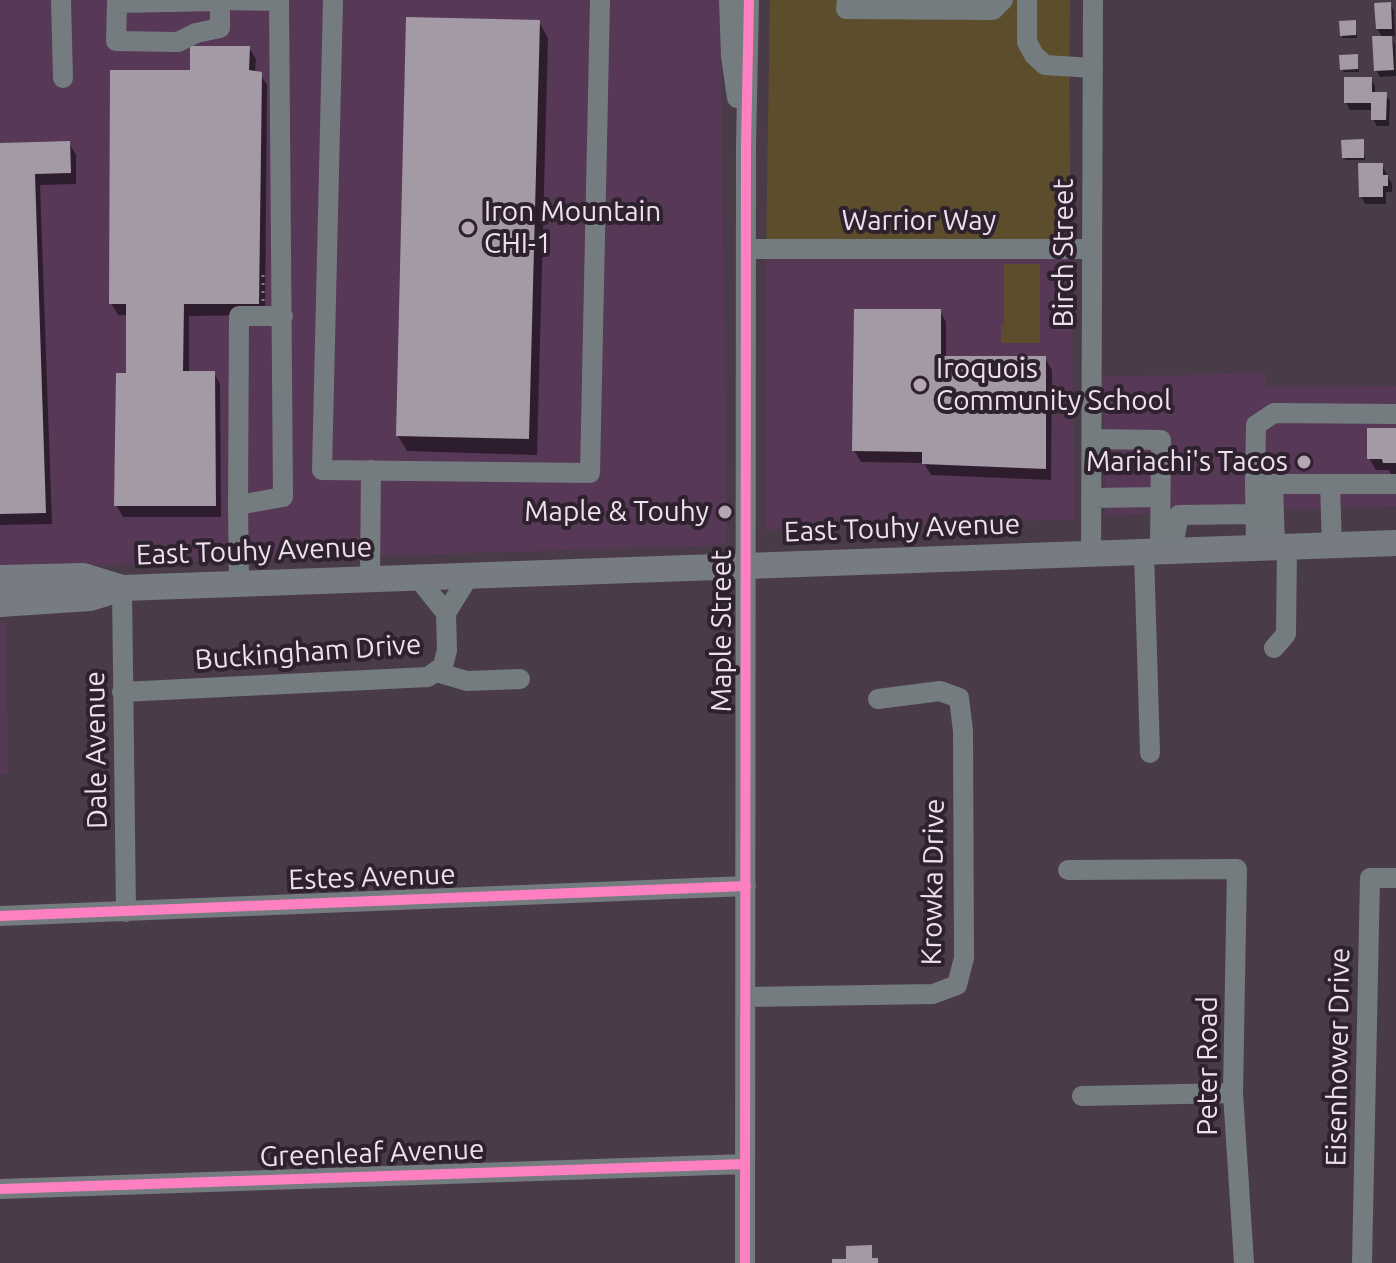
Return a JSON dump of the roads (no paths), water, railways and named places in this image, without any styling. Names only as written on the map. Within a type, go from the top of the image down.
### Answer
[{"type":"main road","name":"East Touhy Avenue","points":[[1,605],[90,598],[122,588],[1396,543]]},
{"type":"main road","name":"East Touhy Avenue","points":[[0,578],[83,576],[122,588]]},
{"type":"street","points":[[61,0],[63,78]]},
{"type":"street","points":[[333,0],[322,470],[590,473],[600,0]]},
{"type":"street","name":"Maple Street","points":[[729,0],[731,56],[746,145]]},
{"type":"street","name":"Maple Street","points":[[745,1263],[746,145],[749,0]]},
{"type":"street","points":[[847,0],[846,9],[993,10],[1003,0]]},
{"type":"street","points":[[1027,0],[1027,42],[1034,55],[1045,65],[1093,68]]},
{"type":"street","name":"Birch Street","points":[[1091,554],[1093,0]]},
{"type":"street","points":[[220,1],[220,28],[196,33],[178,42],[116,41],[117,3],[220,1],[279,1],[283,497],[238,505]]},
{"type":"street","name":"Warrior Way","points":[[746,249],[1092,249]]},
{"type":"street","points":[[239,584],[239,316],[283,316]]},
{"type":"street","points":[[1274,648],[1286,634],[1256,425],[1274,413],[1396,414]]},
{"type":"street","points":[[1092,439],[1161,440],[1150,753]]},
{"type":"street","points":[[370,580],[371,470]]},
{"type":"street","points":[[1264,484],[1396,484]]},
{"type":"street","points":[[1264,484],[1255,514],[1273,548]]},
{"type":"street","points":[[1330,484],[1332,546]]},
{"type":"street","points":[[1091,498],[1160,497]]},
{"type":"street","points":[[1159,551],[1179,515],[1255,514]]},
{"type":"street","points":[[1209,515],[1212,550]]},
{"type":"street","name":"Buckingham Drive","points":[[122,692],[428,677],[443,666],[447,650],[446,613],[469,576]]},
{"type":"street","name":"Buckingham Drive","points":[[418,578],[446,613]]},
{"type":"street","name":"Dale Avenue","points":[[122,588],[126,912]]},
{"type":"street","points":[[436,672],[467,681],[520,679]]},
{"type":"street","name":"Krowka Drive","points":[[746,997],[933,994],[957,985],[964,958],[963,731],[959,698],[940,691],[878,699]]},
{"type":"street","name":"Peter Road","points":[[1068,870],[1237,869],[1233,1093],[1244,1263]]},
{"type":"street","name":"Eisenhower Drive","points":[[1362,1263],[1370,878],[1396,878]]},
{"type":"street","name":"Estes Avenue","points":[[0,916],[746,886]]},
{"type":"street","points":[[1082,1096],[1233,1093]]},
{"type":"street","name":"Greenleaf Avenue","points":[[0,1189],[745,1164]]},
{"type":"place","name":"Iron Mountain CHI-1","points":[[468,228]]},
{"type":"place","name":"Iroquois Community School","points":[[920,385]]},
{"type":"place","name":"Mariachi's Tacos","points":[[1304,462]]},
{"type":"place","name":"Maple & Touhy","points":[[725,512]]}]
